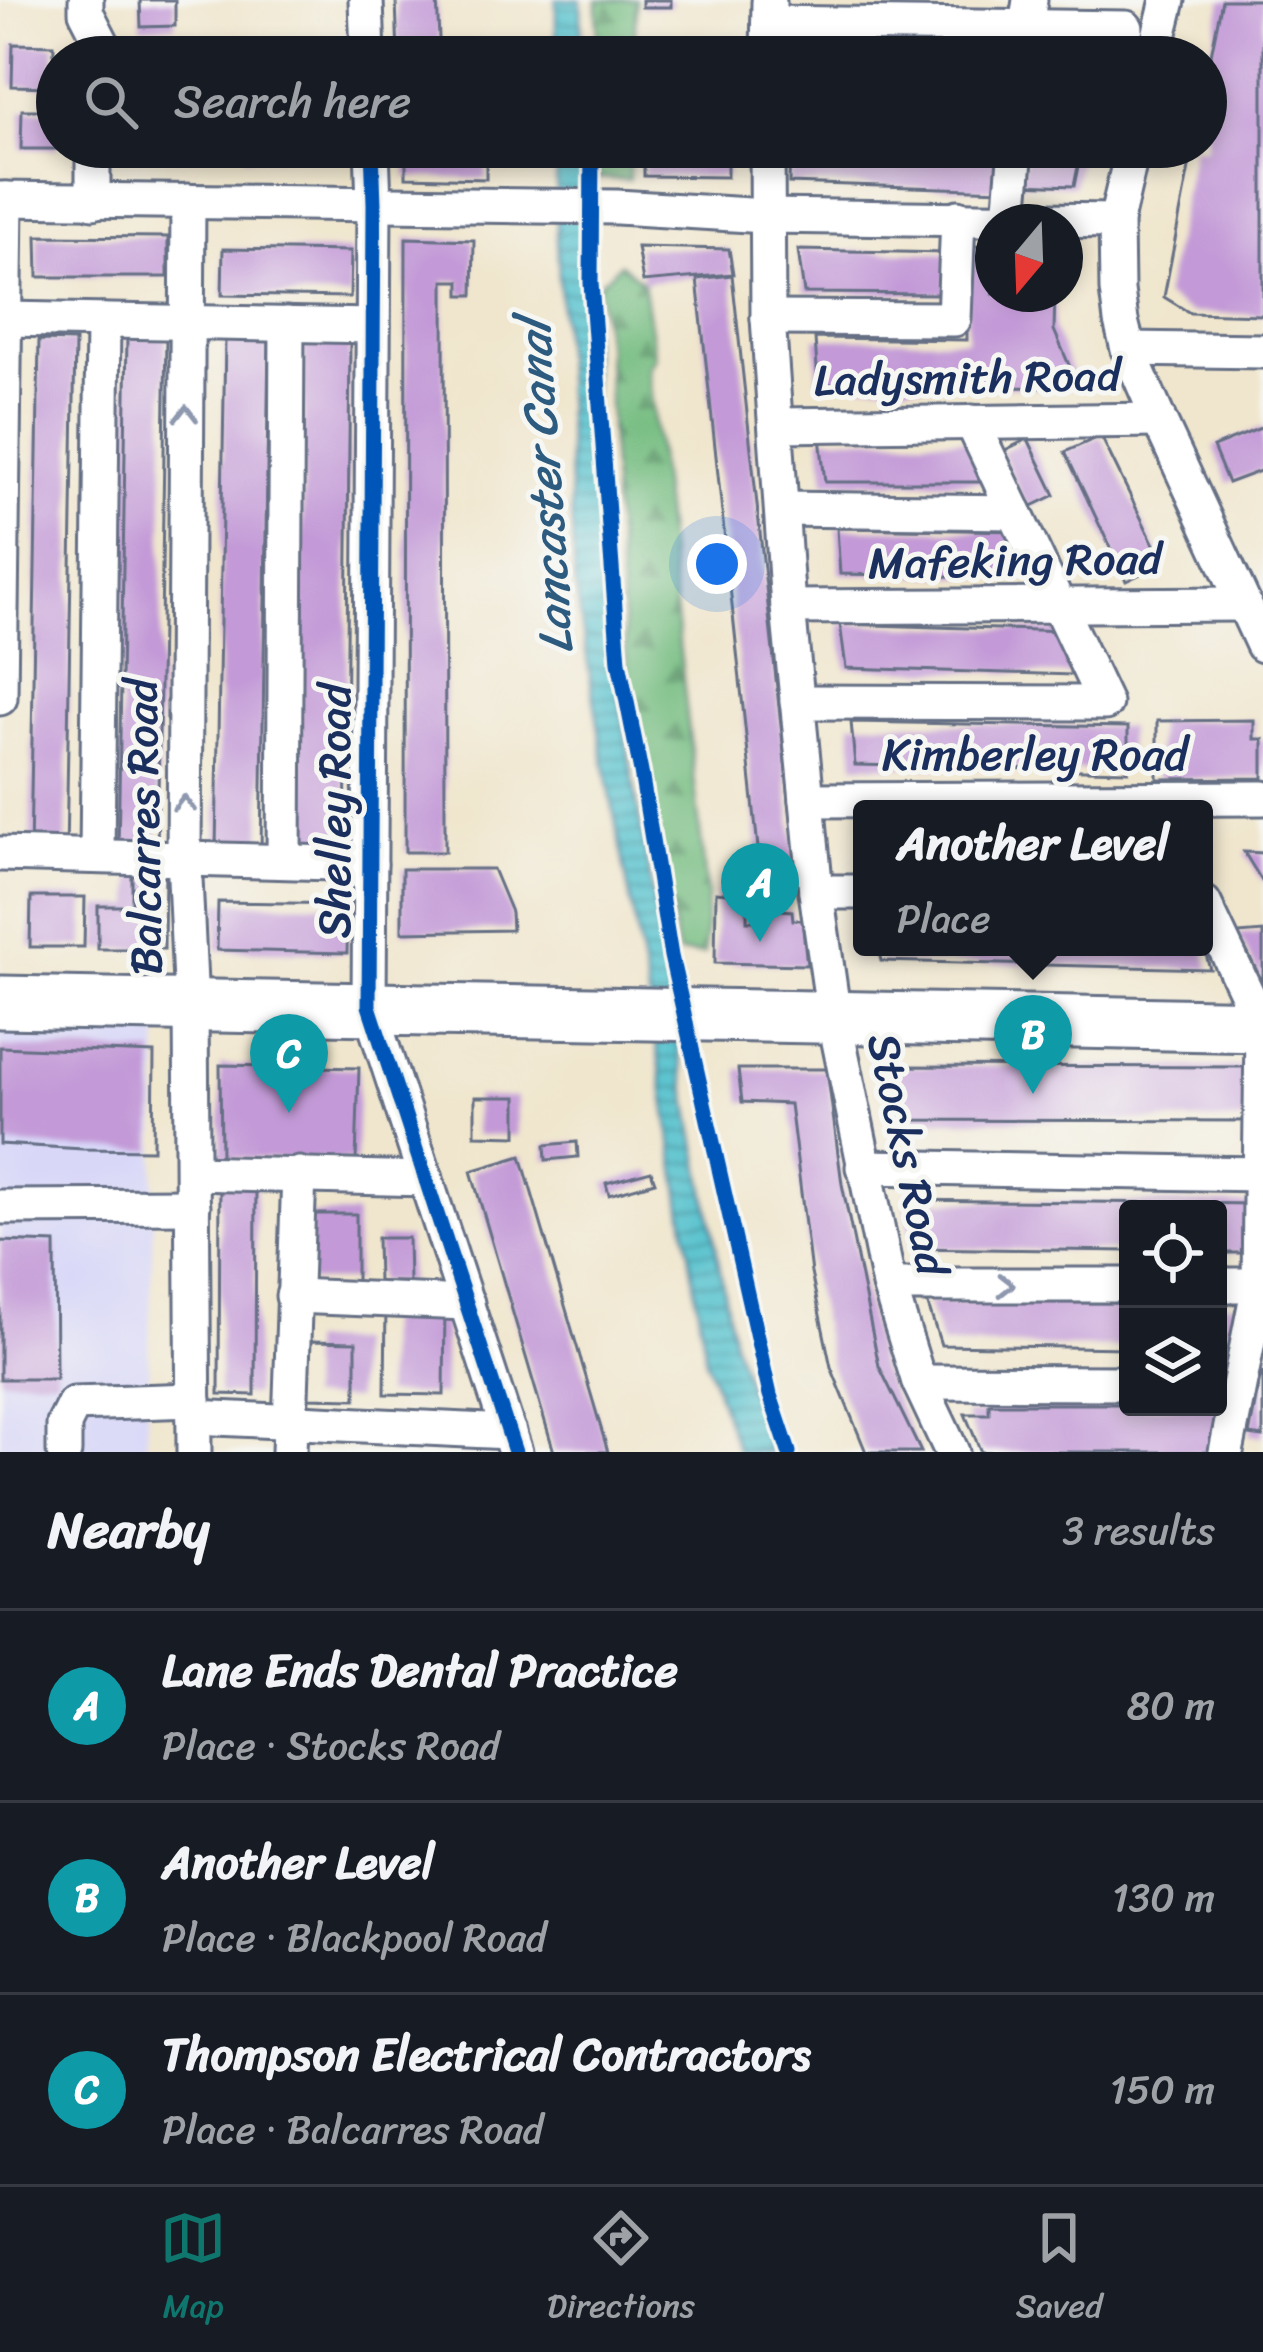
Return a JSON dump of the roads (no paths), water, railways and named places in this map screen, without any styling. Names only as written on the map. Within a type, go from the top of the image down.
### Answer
[{"type":"highway","points":[[0,1002],[1262,1026]]},
{"type":"street","points":[[86,0],[86,12],[98,36]]},
{"type":"street","points":[[366,0],[367,36]]},
{"type":"street","points":[[1159,36],[1168,0]]},
{"type":"street","points":[[768,27],[1126,28]]},
{"type":"street","points":[[93,168],[93,202]]},
{"type":"street","name":"Shelley Road","points":[[373,168],[369,1006],[512,1442]]},
{"type":"street","name":"Stocks Road","points":[[767,168],[768,318],[788,608],[816,892],[834,1017],[889,1285],[919,1382],[952,1452]]},
{"type":"street","points":[[1011,204],[1014,168]]},
{"type":"street","points":[[1128,168],[1116,221],[1120,321],[1159,420],[1263,645]]},
{"type":"street","points":[[0,698],[6,319],[3,199],[975,217]]},
{"type":"street","name":"Balcarres Road","points":[[188,201],[184,857],[191,1004],[194,1452]]},
{"type":"street","points":[[768,318],[955,319],[958,217]]},
{"type":"street","points":[[1083,220],[1116,221]]},
{"type":"street","points":[[6,319],[373,326]]},
{"type":"street","points":[[97,854],[103,321]]},
{"type":"street","points":[[284,861],[287,324]]},
{"type":"street","points":[[1128,349],[1263,351]]},
{"type":"street","name":"Ladysmith Road","points":[[777,425],[1159,420]]},
{"type":"street","points":[[797,702],[1105,703],[972,422]]},
{"type":"street","points":[[782,509],[1015,512]]},
{"type":"street","name":"Mafeking Road","points":[[788,608],[1244,604]]},
{"type":"street","name":"Kimberley Road","points":[[1213,801],[1263,798]]},
{"type":"street","name":"Kimberley Road","points":[[807,800],[853,801]]},
{"type":"street","points":[[0,854],[370,864]]},
{"type":"street","points":[[816,892],[853,892]]},
{"type":"street","points":[[1213,922],[1262,1026],[1261,1285],[1229,1383],[1226,1452]]},
{"type":"street","points":[[863,1167],[1260,1174]]},
{"type":"street","points":[[289,1437],[299,1174]]},
{"type":"street","points":[[0,1207],[145,1205],[193,1190],[299,1174],[426,1179]]},
{"type":"street","points":[[889,1285],[1119,1285]]},
{"type":"street","points":[[1227,1285],[1261,1285]]},
{"type":"street","points":[[293,1296],[466,1303]]},
{"type":"street","points":[[919,1382],[1119,1383]]},
{"type":"street","points":[[64,1452],[64,1424],[74,1404],[194,1408],[289,1437],[512,1442]]},
{"type":"water","points":[[556,0],[581,0],[582,36],[556,36]]},
{"type":"water","points":[[556,168],[585,168],[600,581],[673,1019],[734,1344],[770,1452],[738,1452],[706,1361],[652,1015],[575,584]]},
{"type":"place","name":"Lane Ends Dental Practice","points":[[760,942]]},
{"type":"place","name":"Another Level","points":[[1033,1094]]},
{"type":"place","name":"Thompson Electrical Contractors","points":[[289,1113]]},
{"type":"water label","name":"Lancaster Canal","points":[[544,487]]}]
